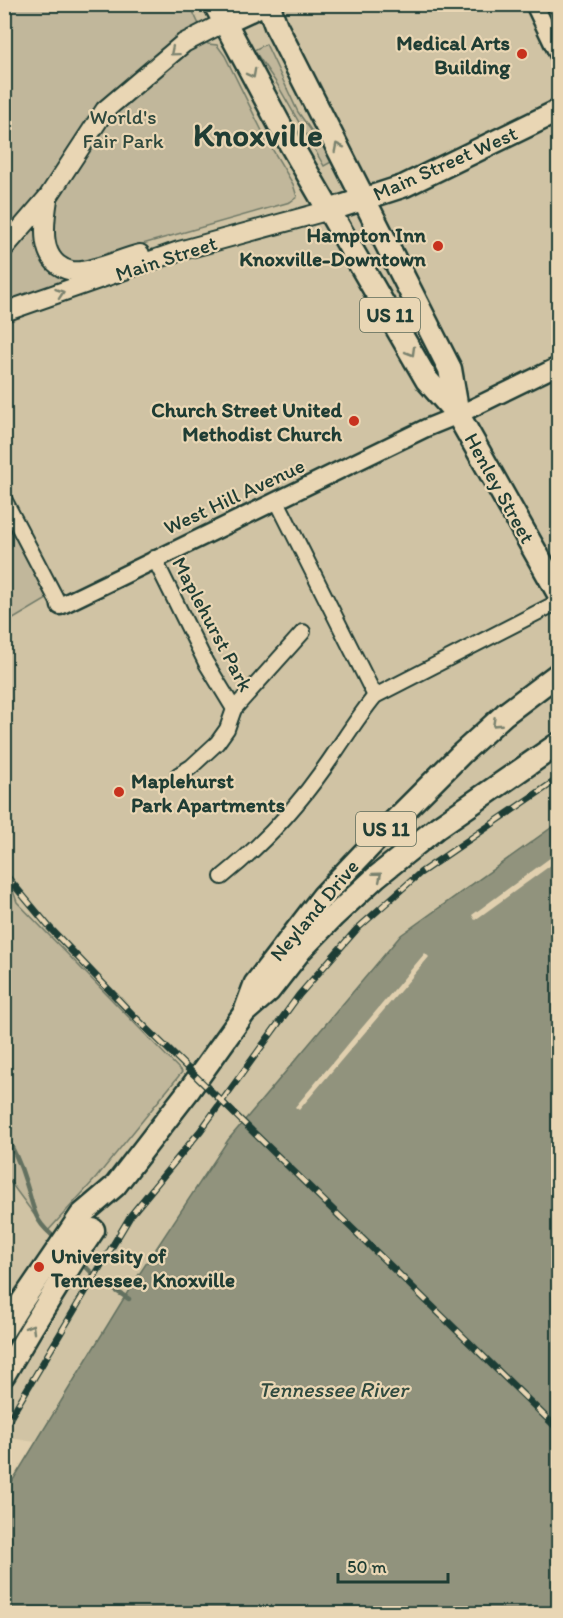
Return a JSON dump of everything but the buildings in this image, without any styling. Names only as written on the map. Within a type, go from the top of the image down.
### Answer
[{"type":"highway","name":"Henley Street","points":[[266,4],[450,369],[459,415]]},
{"type":"highway","name":"Henley Street","points":[[220,13],[283,131],[428,380],[459,415],[558,592]]},
{"type":"main road","points":[[4,248],[48,198],[105,110],[220,13],[266,4]]},
{"type":"main road","name":"Main Street West","points":[[364,200],[404,186],[558,111]]},
{"type":"main road","points":[[48,198],[44,223],[45,244],[57,263],[72,271],[88,269],[149,252],[179,251]]},
{"type":"main road","name":"Main Street","points":[[4,312],[179,251],[364,200]]},
{"type":"main road","points":[[525,698],[558,660]]},
{"type":"main road","name":"Neyland Drive","points":[[245,1012],[255,984],[323,896],[427,788],[525,698],[558,674]]},
{"type":"main road","name":"Neyland Drive","points":[[4,1330],[50,1277],[83,1234],[115,1186],[190,1089],[245,1012],[269,991],[301,950],[376,878],[438,827],[558,744]]},
{"type":"main road","name":"Neyland Drive","points":[[4,1375],[50,1277]]},
{"type":"street","points":[[534,4],[558,54]]},
{"type":"street","name":"West Hill Avenue","points":[[60,606],[154,558],[558,366]]},
{"type":"street","points":[[4,499],[60,606]]},
{"type":"street","points":[[277,501],[375,696]]},
{"type":"street","name":"Maplehurst Park","points":[[154,558],[206,663],[234,709]]},
{"type":"street","points":[[222,878],[248,856],[292,809],[324,769],[356,720],[375,696],[558,603]]},
{"type":"street","points":[[178,775],[191,767],[217,743],[227,729],[234,709],[303,632]]},
{"type":"shaded area","points":[[4,5],[558,5],[558,825],[401,935],[228,1140],[115,1321],[35,1442],[4,1437]]},
{"type":"green space","name":"World's Fair Park","points":[[5,5],[190,5],[208,44],[217,45],[225,56],[265,137],[293,184],[297,197],[290,202],[90,259],[64,282],[5,304]]},
{"type":"green space","points":[[266,44],[298,112],[333,161],[324,166],[277,84],[254,50]]},
{"type":"green space","points":[[4,511],[47,599],[5,624],[4,624]]},
{"type":"green space","points":[[4,865],[17,902],[182,1072],[96,1178],[47,1232],[5,1175]]},
{"type":"water","name":"Tennessee River","points":[[558,823],[558,1613],[5,1614],[5,1493],[132,1285],[228,1140],[401,935]]},
{"type":"pier","points":[[558,852],[558,860],[475,920],[472,915]]},
{"type":"pier","points":[[425,953],[429,957],[299,1110],[295,1107]]},
{"type":"waterway","points":[[4,1133],[19,1162],[38,1220],[58,1240]]},
{"type":"waterway","points":[[79,1260],[99,1280],[129,1299]]},
{"type":"railway","points":[[4,1428],[131,1215],[201,1130],[299,995],[357,929],[420,873],[558,779]]},
{"type":"railway","points":[[4,873],[50,928],[133,1015],[558,1429]]},
{"type":"place","name":"Medical Arts Building","points":[[522,54]]},
{"type":"place","name":"Hampton Inn Knoxville-Downtown","points":[[438,246]]},
{"type":"place","name":"Church Street United Methodist Church","points":[[354,421]]},
{"type":"place","name":"Maplehurst Park Apartments","points":[[119,792]]},
{"type":"place","name":"University of Tennessee, Knoxville","points":[[39,1267]]},
{"type":"district","name":"Knoxville","points":[[258,134]]}]
